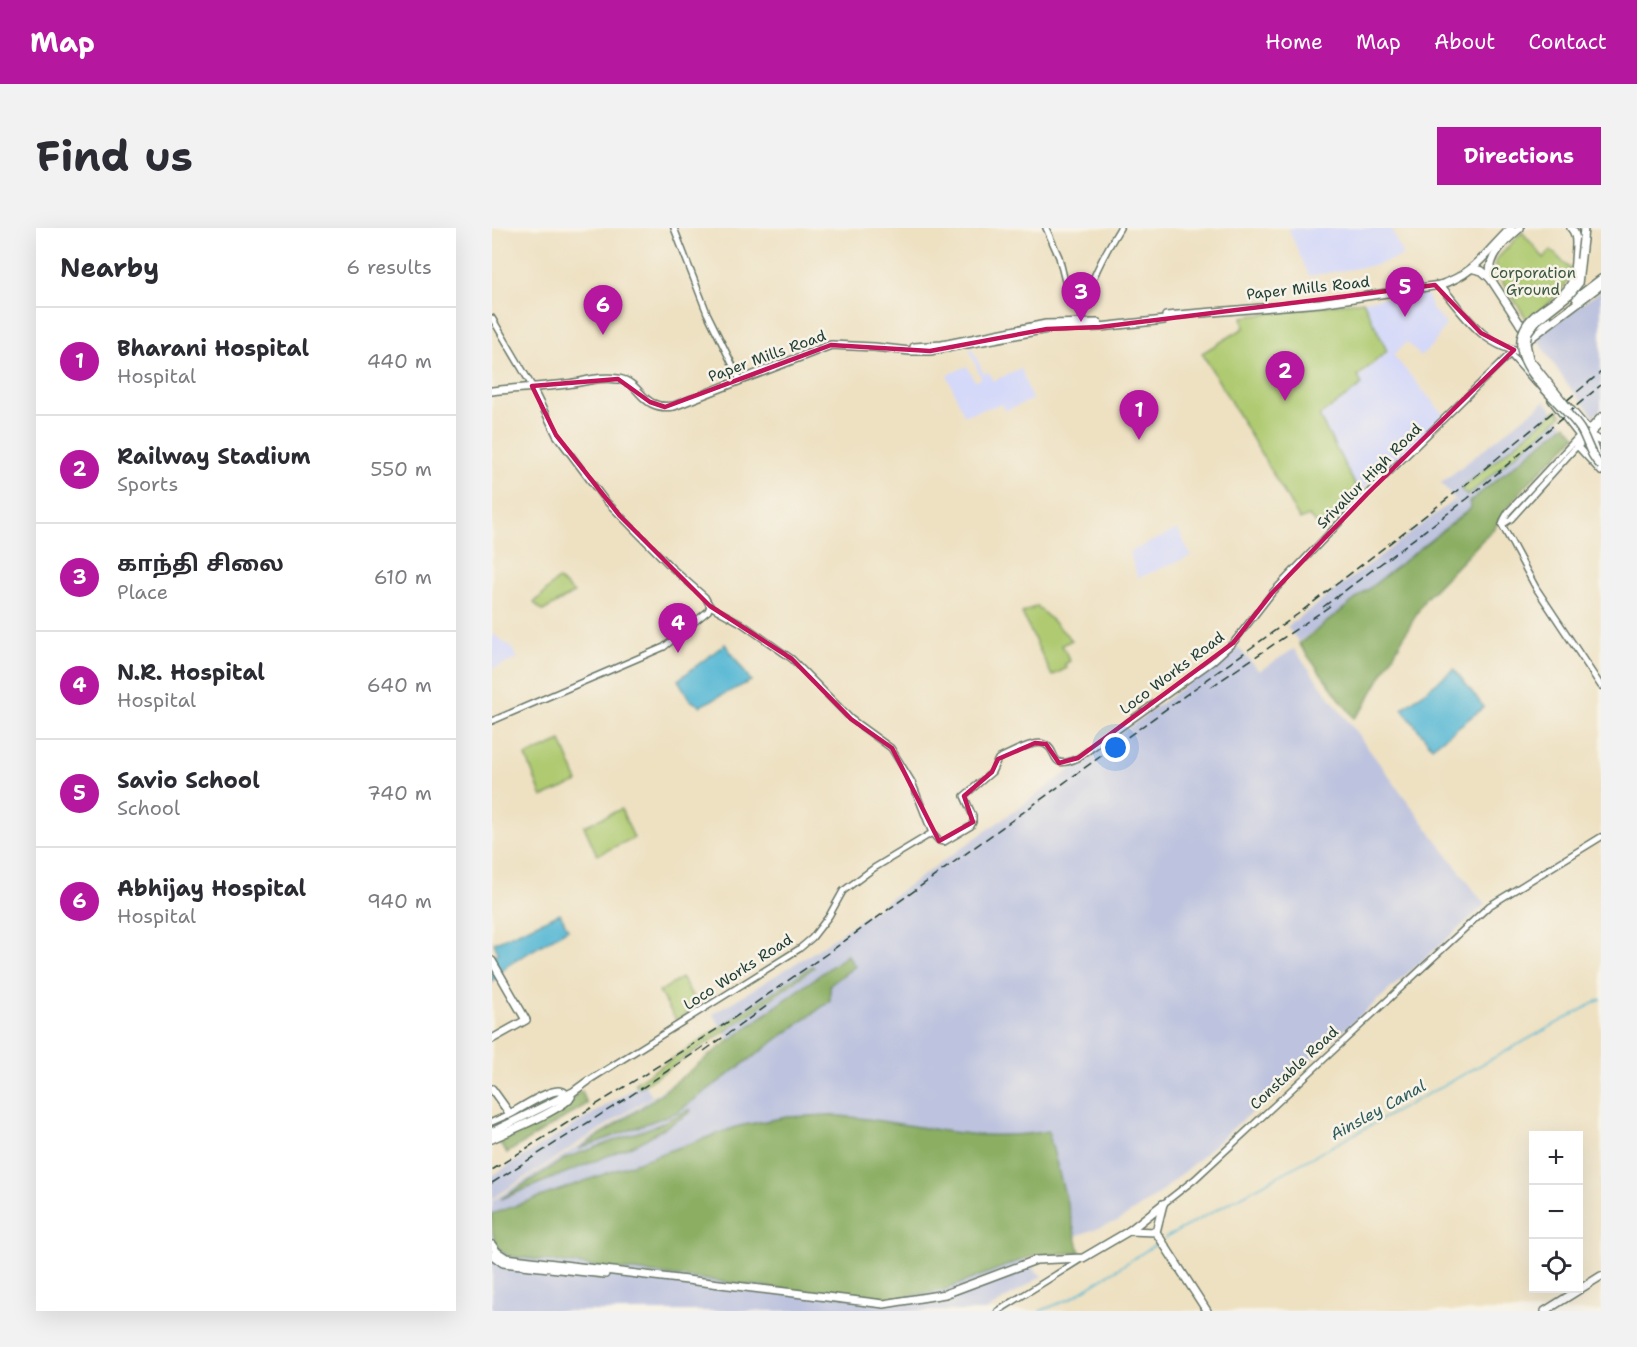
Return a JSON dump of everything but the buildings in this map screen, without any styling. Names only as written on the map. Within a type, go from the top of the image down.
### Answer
[{"type":"main road","points":[[1511,228],[1474,269],[1482,271],[1490,278],[1526,337]]},
{"type":"main road","points":[[1490,278],[1489,264],[1492,257],[1520,228]]},
{"type":"main road","points":[[1571,228],[1575,231],[1576,239],[1572,282],[1527,324],[1521,337],[1521,352],[1527,367],[1582,431],[1591,454],[1601,466]]},
{"type":"main road","points":[[1584,228],[1578,284],[1570,294],[1532,326],[1528,332],[1526,348],[1529,359],[1590,436],[1601,461]]},
{"type":"main road","name":"Paper Mills Road","points":[[894,348],[930,351],[1047,329],[1320,303],[1440,285],[1454,281],[1474,269]]},
{"type":"main road","points":[[1520,324],[1534,325],[1544,322],[1601,279]]},
{"type":"main road","points":[[1440,285],[1481,333],[1494,344],[1512,352],[1530,352]]},
{"type":"main road","points":[[1512,352],[1526,337],[1601,285]]},
{"type":"main road","name":"Paper Mills Road","points":[[492,392],[599,378],[618,379],[629,383],[650,402],[665,407],[831,345],[894,348],[942,345],[1007,330],[1050,324],[1081,325]]},
{"type":"main road","points":[[1577,446],[1601,423]]},
{"type":"main road","points":[[1590,436],[1601,441]]},
{"type":"main road","points":[[492,961],[526,1020],[492,1039]]},
{"type":"main road","points":[[492,1139],[569,1096],[588,1081]]},
{"type":"main road","points":[[492,1089],[510,1114],[551,1092],[560,1090],[569,1096]]},
{"type":"main road","points":[[492,1132],[569,1096]]},
{"type":"main road","points":[[1162,1204],[1156,1232],[1207,1311]]},
{"type":"main road","name":"Constable Road","points":[[1083,1257],[1129,1231],[1162,1204]]},
{"type":"main road","points":[[1129,1231],[1156,1232]]},
{"type":"main road","points":[[492,1245],[506,1258],[529,1263]]},
{"type":"main road","points":[[492,1255],[503,1263],[622,1271],[625,1274],[885,1304],[945,1294],[1036,1260],[1083,1257]]},
{"type":"main road","points":[[1545,1311],[1601,1276]]},
{"type":"main road","points":[[1552,1311],[1601,1281]]},
{"type":"street","points":[[674,228],[707,313],[740,380]]},
{"type":"street","points":[[1046,228],[1059,257],[1069,298],[1088,294]]},
{"type":"street","points":[[1081,325],[1088,294],[1109,246],[1120,228]]},
{"type":"street","points":[[492,318],[532,386],[556,435],[604,499],[672,568],[705,597],[710,606],[741,623],[792,659],[851,719],[891,748],[912,782],[932,833]]},
{"type":"street","points":[[1526,337],[1533,359],[1584,426],[1590,427],[1601,416]]},
{"type":"street","points":[[1503,525],[1577,446],[1579,436],[1512,352]]},
{"type":"street","name":"Srivallur High Road","points":[[1250,621],[1272,593],[1367,494],[1512,352]]},
{"type":"street","points":[[1579,436],[1508,512],[1503,525],[1538,590],[1601,686]]},
{"type":"street","points":[[1577,446],[1601,472]]},
{"type":"street","points":[[492,721],[664,647],[708,611],[710,606]]},
{"type":"street","name":"Loco Works Road","points":[[588,1081],[799,949],[812,938],[829,916],[843,891],[874,867],[932,833],[939,842],[944,842],[971,826],[974,822],[973,816],[964,796],[992,771],[999,759],[1035,743],[1048,747],[1054,759],[1059,763],[1067,763],[1078,758],[1212,662],[1233,642],[1250,621]]},
{"type":"street","name":"Constable Road","points":[[1162,1204],[1195,1179],[1489,906],[1601,837]]},
{"type":"street","points":[[492,1122],[510,1114]]},
{"type":"street","name":"Constable Road","points":[[998,1311],[1083,1257]]},
{"type":"highlighted area","points":[[1435,285],[1481,333],[1514,350],[1367,494],[1272,593],[1233,643],[1078,758],[1059,763],[1046,744],[1035,743],[998,759],[992,772],[964,796],[973,822],[939,841],[892,748],[851,719],[792,659],[710,606],[620,516],[556,435],[532,386],[618,379],[650,402],[665,407],[831,345],[930,351],[1047,329],[1100,327]]},
{"type":"shaded area","points":[[1288,228],[1391,228],[1403,256],[1376,265],[1309,276]]},
{"type":"shaded area","points":[[1425,291],[1433,310],[1446,324],[1433,345],[1420,356],[1407,342],[1393,355],[1444,415],[1360,492],[1320,417],[1363,385],[1359,377],[1388,352],[1363,301]]},
{"type":"shaded area","points":[[1601,291],[1601,409],[1594,416],[1567,384],[1535,336]]},
{"type":"shaded area","points":[[972,348],[984,374],[988,371],[993,381],[1021,368],[1032,400],[1004,411],[1002,404],[964,415],[947,375],[967,366],[975,381],[981,378],[969,350]]},
{"type":"shaded area","points":[[1545,401],[1574,438],[1299,642],[1287,627],[1454,500],[1461,507],[1441,483]]},
{"type":"shaded area","points":[[1178,529],[1191,556],[1138,578],[1129,552]]},
{"type":"shaded area","points":[[492,633],[511,647],[518,659],[492,669]]},
{"type":"shaded area","points":[[1238,647],[1259,671],[1294,649],[1485,905],[1158,1195],[1118,1221],[1019,1256],[1042,1276],[986,1311],[492,1311],[492,1201],[607,1128],[731,1043],[713,1014],[814,952],[1024,804]]},
{"type":"shaded area","points":[[644,1082],[652,1096],[492,1199],[492,1176]]},
{"type":"green space","name":"Corporation Ground","points":[[1522,232],[1544,258],[1551,250],[1572,271],[1559,293],[1528,321],[1495,271],[1495,261]]},
{"type":"green space","points":[[1363,301],[1387,351],[1358,376],[1362,385],[1319,416],[1359,492],[1324,531],[1308,516],[1300,520],[1202,353],[1244,328],[1242,317]]},
{"type":"green space","points":[[1557,410],[1562,415],[1467,496],[1461,489]]},
{"type":"green space","points":[[1566,424],[1576,436],[1533,478],[1496,526],[1425,599],[1364,707],[1354,718],[1299,644],[1471,508],[1469,502]]},
{"type":"green space","points":[[558,579],[574,593],[543,611],[534,603]]},
{"type":"green space","points":[[1037,606],[1072,640],[1062,645],[1070,661],[1065,664],[1067,668],[1052,676],[1022,613]]},
{"type":"green space","points":[[561,741],[578,782],[542,797],[526,756]]},
{"type":"green space","points":[[621,809],[634,838],[597,855],[584,826]]},
{"type":"green space","points":[[847,955],[855,966],[830,985],[830,1001],[677,1112],[579,1149],[650,1102],[715,1051]]},
{"type":"green space","points":[[812,966],[814,967],[721,1034],[639,1088],[635,1083],[720,1028]]},
{"type":"green space","points":[[681,978],[699,1006],[676,1020],[659,992]]},
{"type":"green space","points":[[582,1091],[587,1104],[507,1153],[498,1141],[571,1103],[576,1094]]},
{"type":"green space","points":[[690,1109],[691,1111],[684,1116],[639,1143],[501,1199],[566,1158],[658,1125]]},
{"type":"green space","points":[[830,1115],[964,1134],[1005,1135],[1048,1131],[1080,1252],[1032,1256],[944,1290],[884,1301],[507,1256],[498,1247],[494,1238],[492,1214],[739,1126],[787,1117]]},
{"type":"water","points":[[725,644],[751,681],[700,706],[690,700],[678,680]]},
{"type":"water","points":[[1454,669],[1484,707],[1432,747],[1402,709]]},
{"type":"water","points":[[560,913],[568,929],[508,965],[492,982],[492,957],[498,953],[494,943]]},
{"type":"waterway","name":"Ainsley Canal","points":[[1165,1238],[1601,999]]},
{"type":"waterway","name":"Ainsley Canal","points":[[1040,1311],[1070,1299],[1158,1243]]},
{"type":"railway","points":[[492,1170],[725,1024],[828,953],[1298,614],[1465,485],[1601,372]]},
{"type":"railway","points":[[1323,607],[1467,499],[1601,385]]},
{"type":"railway","points":[[1211,687],[1333,604]]},
{"type":"railway","points":[[704,1051],[768,1005]]},
{"type":"railway","points":[[492,1183],[709,1043]]},
{"type":"place","name":"Savio School","points":[[1405,317]]},
{"type":"place","name":"காந்தி சிலை","points":[[1081,322]]},
{"type":"place","name":"Abhijay Hospital","points":[[603,335]]},
{"type":"place","name":"Railway Stadium","points":[[1285,401]]},
{"type":"place","name":"Bharani Hospital","points":[[1139,440]]},
{"type":"place","name":"N.R. Hospital","points":[[678,653]]}]
